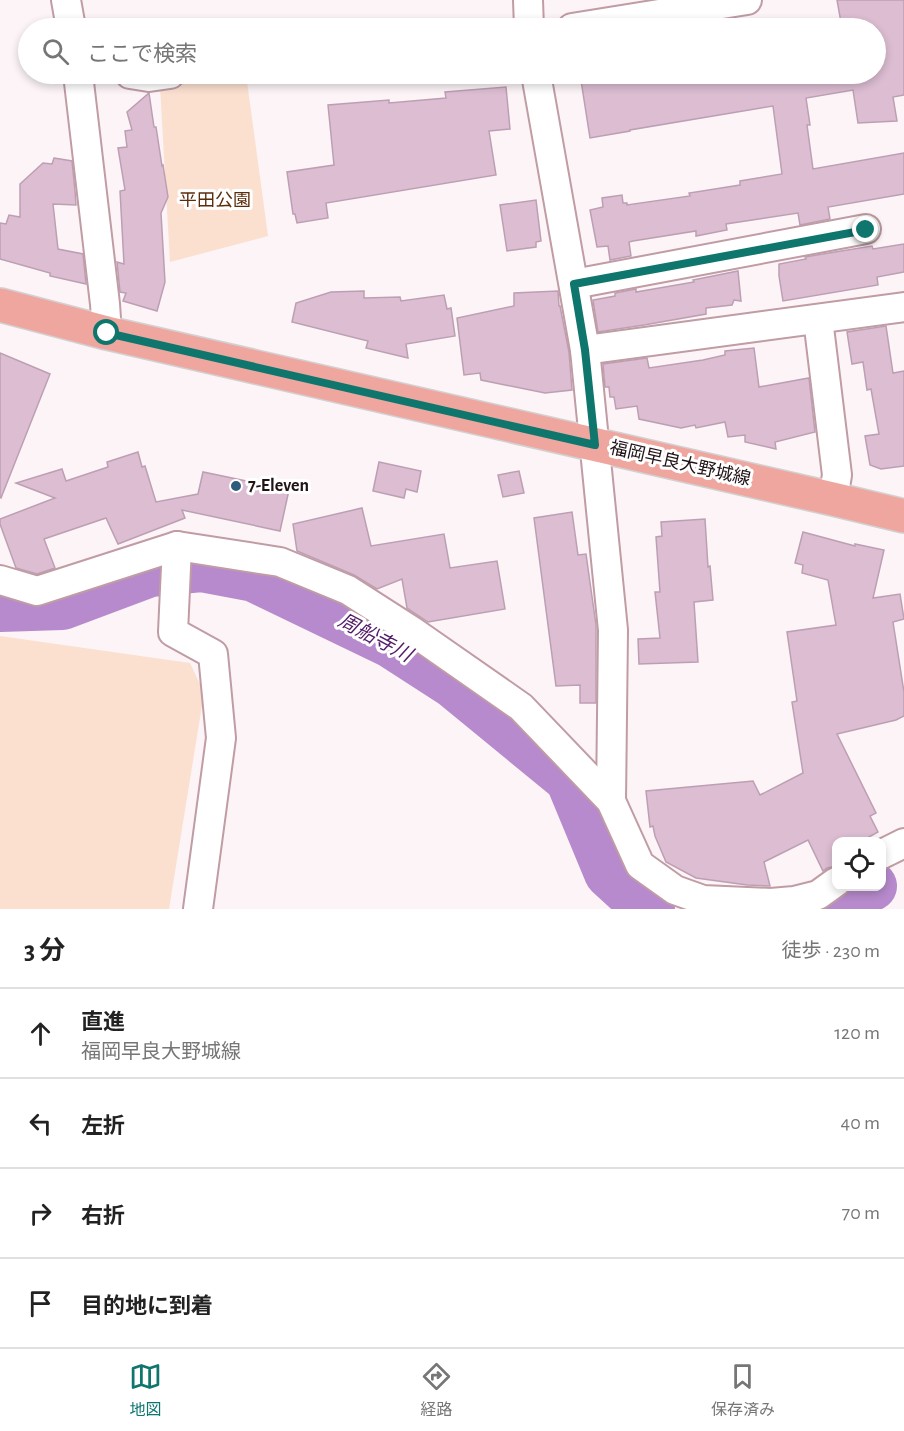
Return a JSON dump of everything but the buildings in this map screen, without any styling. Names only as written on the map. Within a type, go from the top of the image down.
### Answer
[{"type":"main road","name":"福岡早良大野城線","points":[[0,305],[107,333],[904,516]]},
{"type":"street","points":[[66,0],[69,18]]},
{"type":"street","points":[[528,0],[529,18]]},
{"type":"street","points":[[634,18],[747,0]]},
{"type":"street","points":[[79,84],[107,333]]},
{"type":"street","points":[[538,84],[585,350],[595,445],[613,630],[611,801]]},
{"type":"street","points":[[574,284],[866,230]]},
{"type":"street","points":[[585,350],[904,307]]},
{"type":"street","points":[[818,319],[837,475],[833,499]]},
{"type":"street","points":[[177,546],[173,632],[213,654],[221,738],[198,909]]},
{"type":"street","points":[[0,580],[37,591],[177,546],[280,562],[348,590],[412,631],[520,707],[611,801],[640,865],[675,890],[703,904],[771,903],[794,901],[818,895],[832,885]]},
{"type":"street","points":[[886,852],[904,843]]},
{"type":"green space","name":"平田公園","points":[[247,84],[268,236],[170,262],[160,86]]},
{"type":"green space","points":[[0,636],[190,663],[204,693],[169,909],[0,909]]},
{"type":"waterway","name":"周船寺川","points":[[0,607],[62,605],[150,572],[201,567],[254,577],[391,643],[453,683],[570,779],[609,873],[650,909]]},
{"type":"waterway","name":"周船寺川","points":[[829,909],[863,891]]},
{"type":"place","name":"7-Eleven","points":[[236,486]]},
{"type":"route","points":[[107,333],[595,445],[585,350],[574,284],[866,230]]}]
